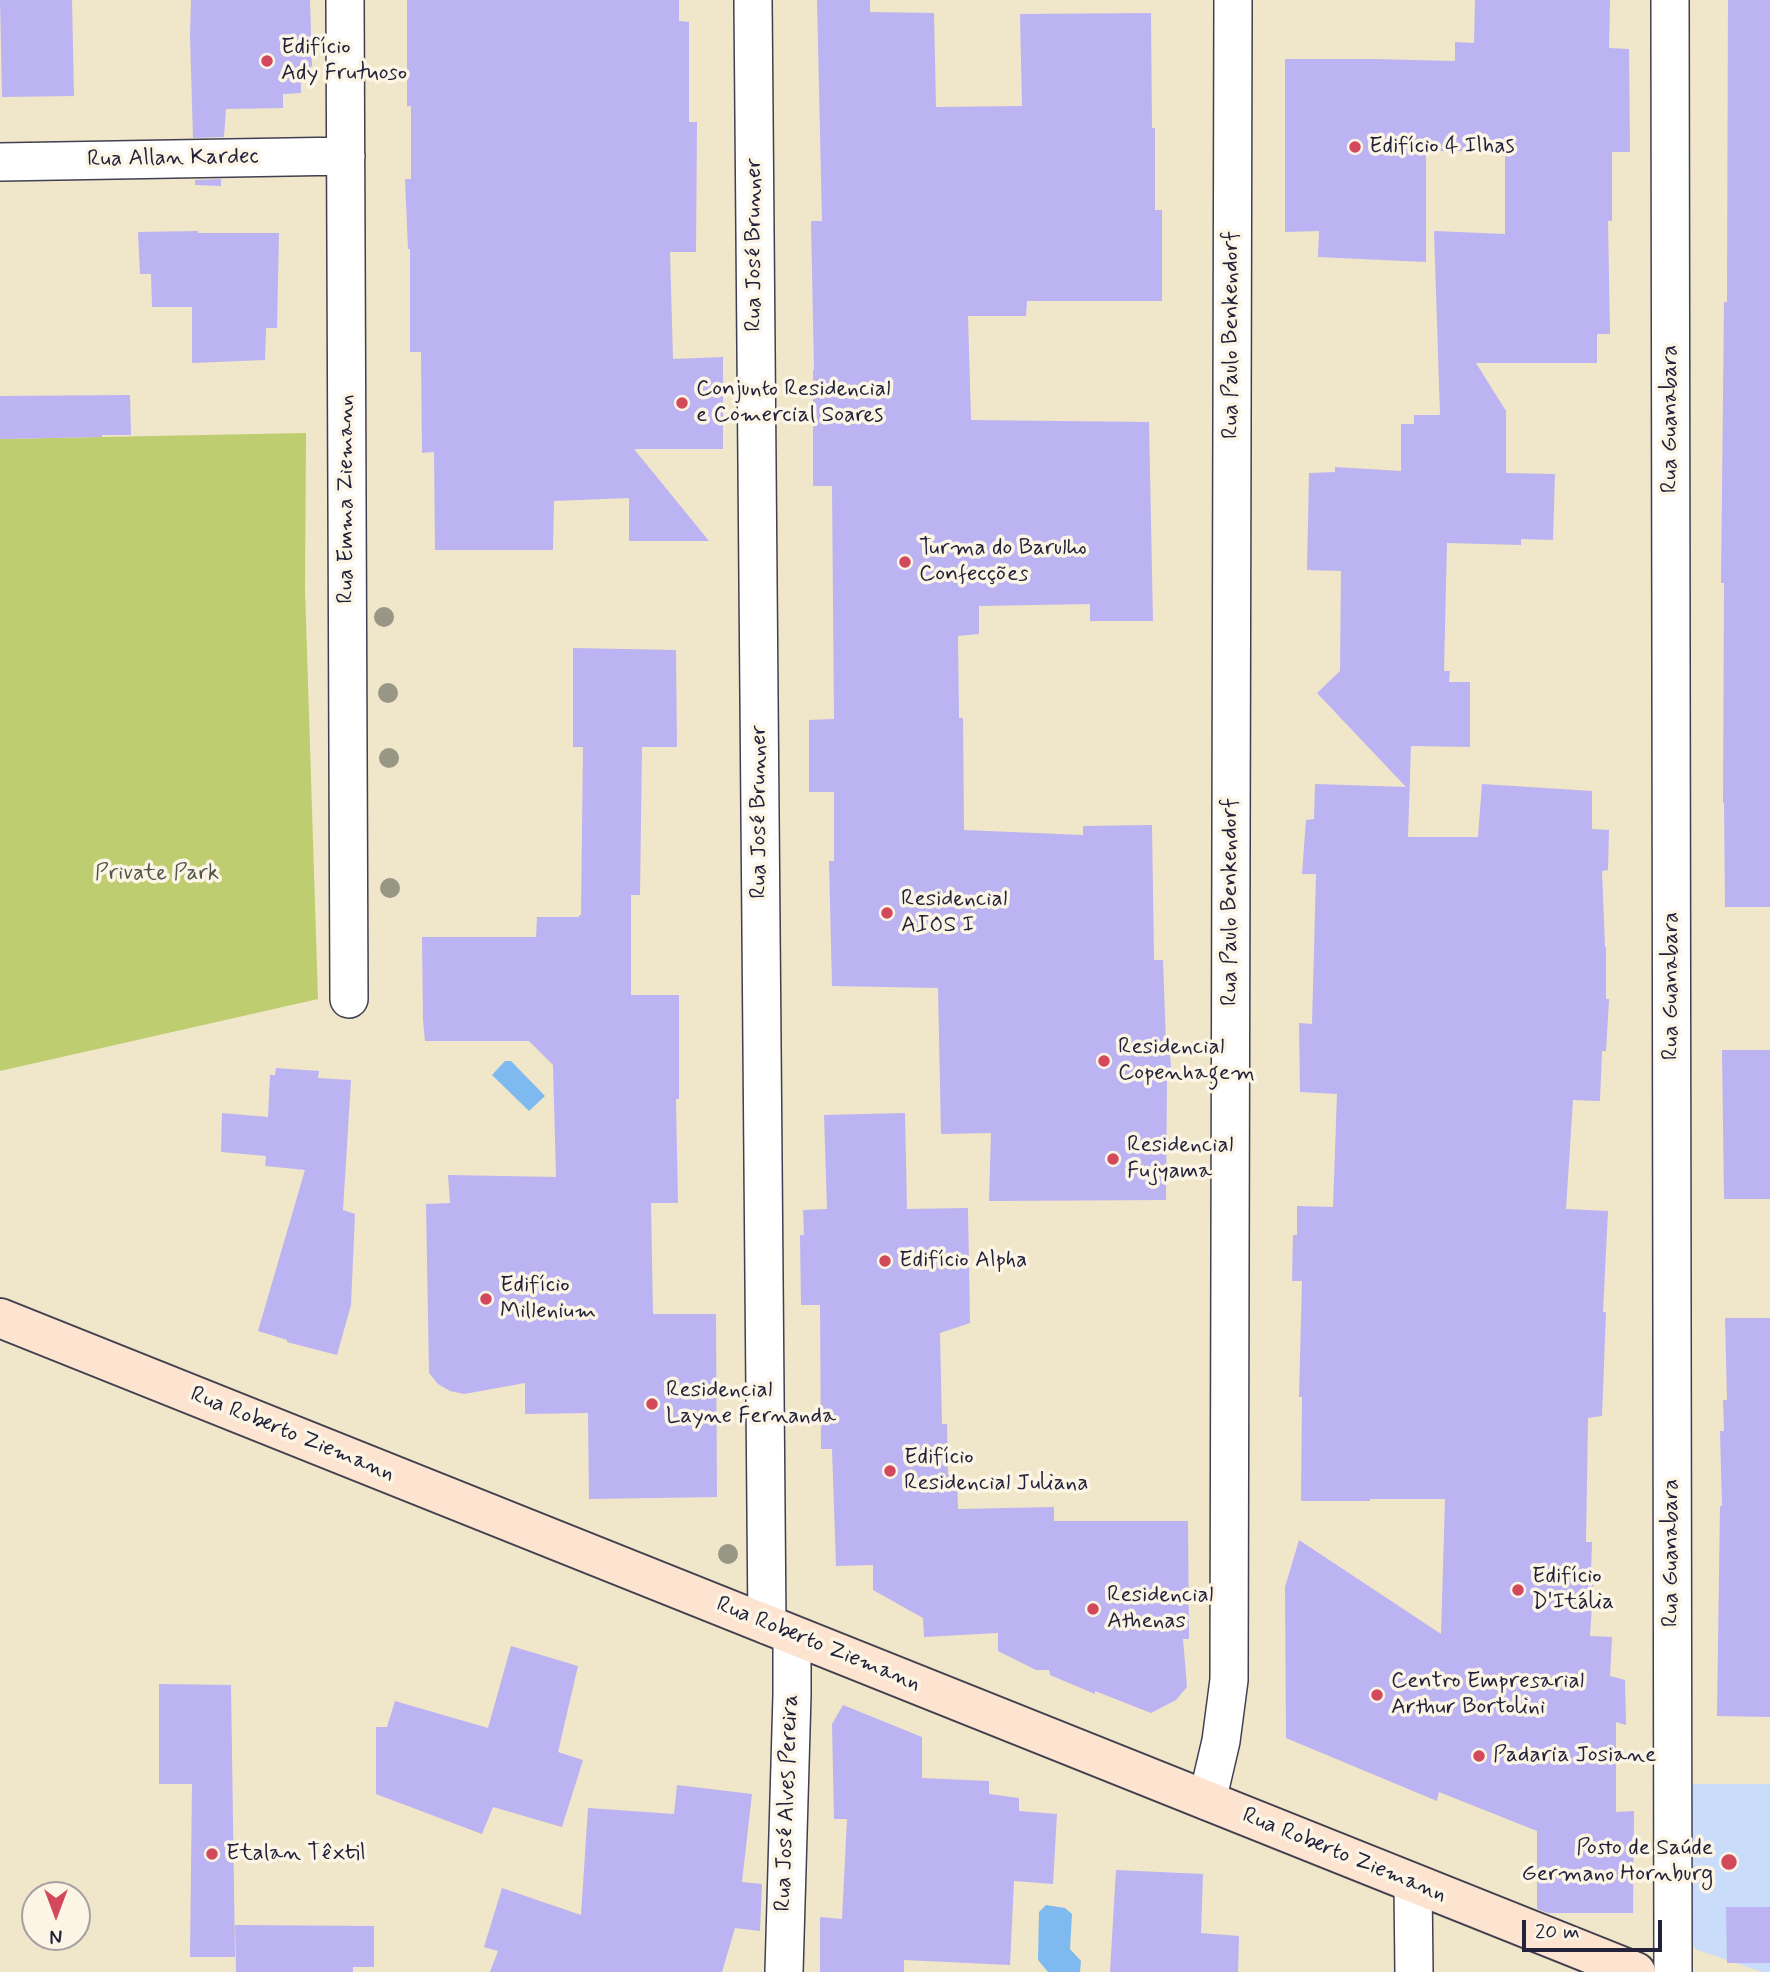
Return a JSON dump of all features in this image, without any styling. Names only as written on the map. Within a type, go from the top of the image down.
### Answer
[{"type":"main road","name":"Rua Roberto Ziemann","points":[[0,1318],[1636,1972]]},
{"type":"street","name":"Rua Emma Ziemann","points":[[345,0],[349,999]]},
{"type":"street","name":"Rua José Brunner","points":[[753,0],[779,1630]]},
{"type":"street","name":"Rua Paulo Benkendorf","points":[[1207,1801],[1221,1741],[1229,1681],[1233,0]]},
{"type":"street","name":"Rua Guanabara","points":[[1670,0],[1673,1972]]},
{"type":"street","name":"Rua Allan Kardec","points":[[0,162],[346,156]]},
{"type":"street","name":"Rua José Alves Pereira","points":[[779,1630],[792,1695],[784,1972]]},
{"type":"street","points":[[1413,1884],[1414,1972]]},
{"type":"shaded area","name":"Posto de Saúde Germano Hornburg","points":[[1688,1784],[1770,1784],[1770,1972],[1762,1972],[1698,1950],[1691,1945]]},
{"type":"green space","name":"Private Park","points":[[306,433],[305,589],[318,999],[0,1071],[0,439]]},
{"type":"water","points":[[505,1061],[511,1061],[545,1096],[529,1111],[492,1075]]},
{"type":"water","points":[[1046,1905],[1065,1908],[1072,1914],[1070,1949],[1081,1961],[1080,1972],[1048,1972],[1038,1960],[1039,1912]]},
{"type":"building","points":[[0,0],[72,0],[74,96],[2,97]]},
{"type":"building","name":"Edifício Ady Frutuoso","points":[[191,0],[310,0],[312,66],[301,81],[301,93],[283,94],[283,108],[226,109],[224,137],[193,138]]},
{"type":"building","points":[[407,0],[679,0],[679,21],[689,22],[689,122],[697,122],[696,252],[670,252],[673,359],[723,357],[723,449],[634,449],[709,541],[629,541],[629,498],[554,501],[553,550],[435,550],[434,452],[422,453],[421,352],[410,352],[410,249],[405,179],[411,179],[411,106],[407,106]]},
{"type":"building","points":[[817,0],[870,0],[870,12],[934,13],[936,107],[1022,106],[1020,14],[1151,13],[1155,210],[1162,210],[1162,301],[1027,301],[1026,316],[968,316],[971,420],[1149,422],[1153,621],[1090,621],[1090,604],[979,606],[979,634],[958,636],[959,718],[963,718],[964,830],[1083,835],[1083,826],[1152,825],[1154,960],[1163,960],[1166,1043],[1169,1043],[1172,1079],[1167,1079],[1166,1200],[989,1201],[991,1133],[941,1134],[938,988],[832,986],[829,861],[834,861],[834,792],[809,792],[809,720],[834,719],[832,486],[813,486],[811,221],[822,221]]},
{"type":"building","points":[[1475,0],[1610,0],[1609,48],[1629,49],[1630,152],[1612,152],[1612,221],[1608,221],[1610,334],[1597,334],[1597,363],[1476,363],[1506,411],[1506,473],[1555,474],[1553,540],[1521,539],[1521,545],[1447,543],[1444,671],[1450,671],[1449,682],[1470,682],[1470,747],[1411,746],[1408,837],[1478,837],[1482,784],[1592,791],[1592,829],[1609,830],[1608,870],[1602,871],[1606,999],[1609,999],[1606,1051],[1602,1051],[1600,1101],[1573,1100],[1566,1209],[1608,1211],[1602,1416],[1588,1418],[1586,1542],[1592,1542],[1591,1571],[1594,1574],[1590,1636],[1612,1637],[1610,1676],[1625,1680],[1626,1725],[1616,1722],[1616,1812],[1634,1811],[1633,1913],[1548,1913],[1537,1909],[1537,1831],[1439,1792],[1437,1801],[1286,1738],[1285,1587],[1299,1540],[1441,1634],[1445,1499],[1301,1501],[1302,1397],[1299,1397],[1302,1281],[1292,1281],[1293,1235],[1297,1235],[1297,1206],[1333,1207],[1337,1094],[1300,1092],[1299,1023],[1312,1024],[1316,874],[1302,874],[1306,820],[1314,819],[1315,784],[1406,787],[1317,693],[1340,671],[1341,571],[1307,570],[1309,473],[1335,472],[1335,467],[1401,471],[1401,424],[1414,424],[1414,415],[1440,415],[1434,231],[1505,234],[1505,151],[1426,151],[1426,262],[1318,257],[1319,231],[1285,232],[1285,59],[1455,61],[1455,42],[1474,43]]},
{"type":"building","points":[[1728,0],[1770,0],[1770,907],[1725,907],[1724,583],[1721,583],[1724,302],[1727,302]]},
{"type":"building","points":[[221,179],[221,186],[195,185],[195,180]]},
{"type":"building","points":[[138,232],[279,233],[277,328],[266,328],[265,360],[192,363],[192,307],[152,307],[151,274],[140,274]]},
{"type":"building","points":[[130,395],[131,435],[0,439],[0,396]]},
{"type":"building","points":[[573,648],[676,650],[677,747],[642,747],[640,895],[631,895],[631,995],[679,995],[679,1099],[676,1099],[678,1203],[651,1203],[653,1314],[716,1314],[717,1497],[589,1499],[588,1413],[525,1414],[525,1383],[464,1394],[450,1391],[438,1384],[429,1373],[426,1204],[450,1203],[448,1175],[556,1177],[553,1065],[529,1041],[425,1041],[422,937],[536,937],[537,917],[581,915],[583,747],[573,747]]},
{"type":"building","points":[[1722,1050],[1770,1050],[1770,1199],[1724,1199]]},
{"type":"building","points":[[276,1068],[319,1071],[318,1078],[351,1080],[343,1210],[355,1214],[351,1305],[337,1355],[258,1331],[305,1170],[265,1166],[266,1156],[221,1152],[222,1113],[268,1117],[270,1075],[275,1075]]},
{"type":"building","points":[[905,1113],[907,1209],[968,1208],[970,1323],[940,1333],[942,1424],[947,1424],[948,1475],[957,1475],[958,1509],[1054,1507],[1054,1521],[1188,1521],[1189,1639],[1183,1639],[1187,1687],[1176,1700],[1151,1713],[1095,1691],[1095,1694],[1050,1675],[1049,1670],[1036,1670],[998,1651],[998,1633],[924,1637],[923,1618],[873,1590],[873,1565],[836,1566],[832,1449],[821,1449],[820,1305],[801,1305],[800,1235],[804,1235],[803,1210],[827,1209],[824,1115]]},
{"type":"building","points":[[1725,1318],[1770,1318],[1770,1717],[1717,1716],[1722,1506],[1720,1431],[1724,1431],[1723,1400],[1727,1400]]},
{"type":"building","points":[[511,1646],[578,1666],[558,1752],[583,1760],[562,1827],[493,1807],[482,1834],[376,1794],[376,1727],[387,1727],[395,1701],[488,1728]]},
{"type":"building","name":"Etalan Têxtil","points":[[159,1684],[231,1685],[235,1957],[190,1957],[192,1784],[159,1784]]},
{"type":"building","points":[[843,1705],[922,1737],[922,1778],[989,1781],[989,1794],[1019,1798],[1019,1811],[1057,1814],[1053,1884],[1014,1881],[1010,1965],[904,1960],[904,1972],[820,1972],[820,1917],[842,1919],[847,1819],[834,1819],[832,1724]]},
{"type":"building","points":[[677,1785],[752,1794],[742,1882],[762,1884],[760,1931],[735,1928],[722,1972],[490,1972],[498,1951],[484,1947],[502,1888],[581,1915],[588,1808],[674,1814]]},
{"type":"building","points":[[1116,1870],[1203,1874],[1201,1933],[1239,1936],[1238,1972],[1110,1972]]},
{"type":"building","points":[[1726,1907],[1770,1907],[1770,1963],[1727,1963]]},
{"type":"building","points":[[235,1925],[374,1926],[374,1967],[353,1967],[353,1972],[236,1972]]},
{"type":"place","name":"Edifício Ady Frutuoso","points":[[267,61]]},
{"type":"place","name":"Edifício 4 Ilhas","points":[[1355,147]]},
{"type":"place","name":"Conjunto Residencial e Comercial Soares","points":[[682,403]]},
{"type":"place","name":"Turma do Barulho Confecções","points":[[905,562]]},
{"type":"place","name":"Residencial AIOS I","points":[[887,913]]},
{"type":"place","name":"Residencial Copenhagem","points":[[1104,1061]]},
{"type":"place","name":"Residencial Fujyama","points":[[1113,1159]]},
{"type":"place","name":"Edifício Alpha","points":[[885,1261]]},
{"type":"place","name":"Edifício Millenium","points":[[486,1299]]},
{"type":"place","name":"Residencial Layne Fernanda","points":[[652,1404]]},
{"type":"place","name":"Edifício Residencial Juliana","points":[[890,1471]]},
{"type":"place","name":"Edifício D'Itália","points":[[1518,1590]]},
{"type":"place","name":"Residencial Athenas","points":[[1093,1609]]},
{"type":"place","name":"Centro Empresarial Arthur Bortolini","points":[[1377,1695]]},
{"type":"place","name":"Padaria Josiane","points":[[1479,1756]]},
{"type":"place","name":"Etalan Têxtil","points":[[212,1854]]},
{"type":"place","name":"Posto de Saúde Germano Hornburg","points":[[1729,1862]]}]
